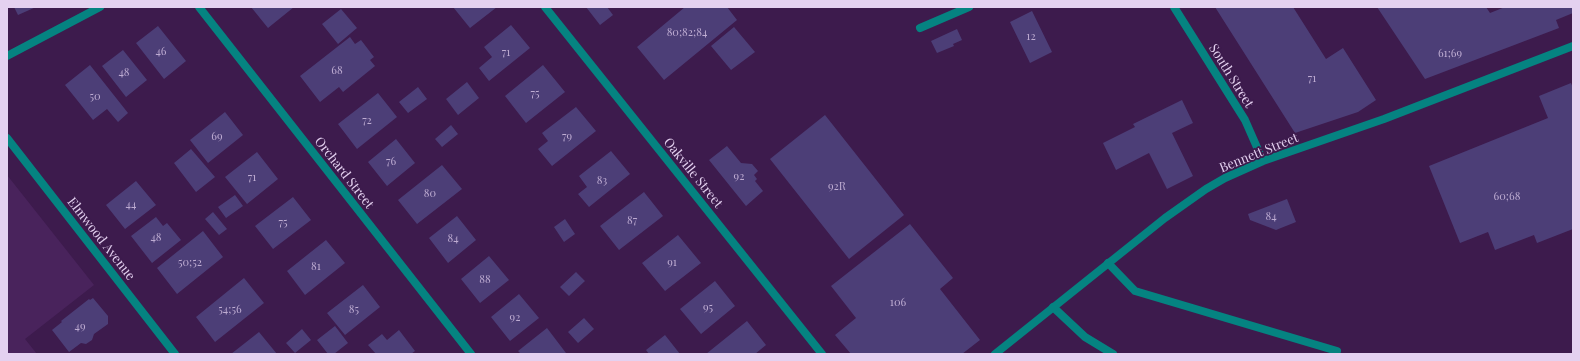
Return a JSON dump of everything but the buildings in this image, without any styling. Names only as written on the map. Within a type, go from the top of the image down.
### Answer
[{"type":"street","points":[[7,56],[100,7]]},
{"type":"street","name":"Orchard Street","points":[[199,7],[471,354]]},
{"type":"street","name":"Oakville Street","points":[[545,7],[822,354]]},
{"type":"street","points":[[920,28],[969,7]]},
{"type":"street","name":"South Street","points":[[1174,7],[1245,120],[1263,161]]},
{"type":"street","name":"Bennett Street","points":[[995,354],[1165,218],[1206,189],[1246,168],[1263,161],[1384,119],[1573,46]]},
{"type":"street","name":"Elmwood Avenue","points":[[7,138],[175,354]]},
{"type":"street","points":[[1108,263],[1135,291],[1337,351]]},
{"type":"street","points":[[1053,307],[1085,337],[1113,354]]},
{"type":"shaded area","points":[[7,175],[94,285],[25,339],[37,354],[7,354]]}]
